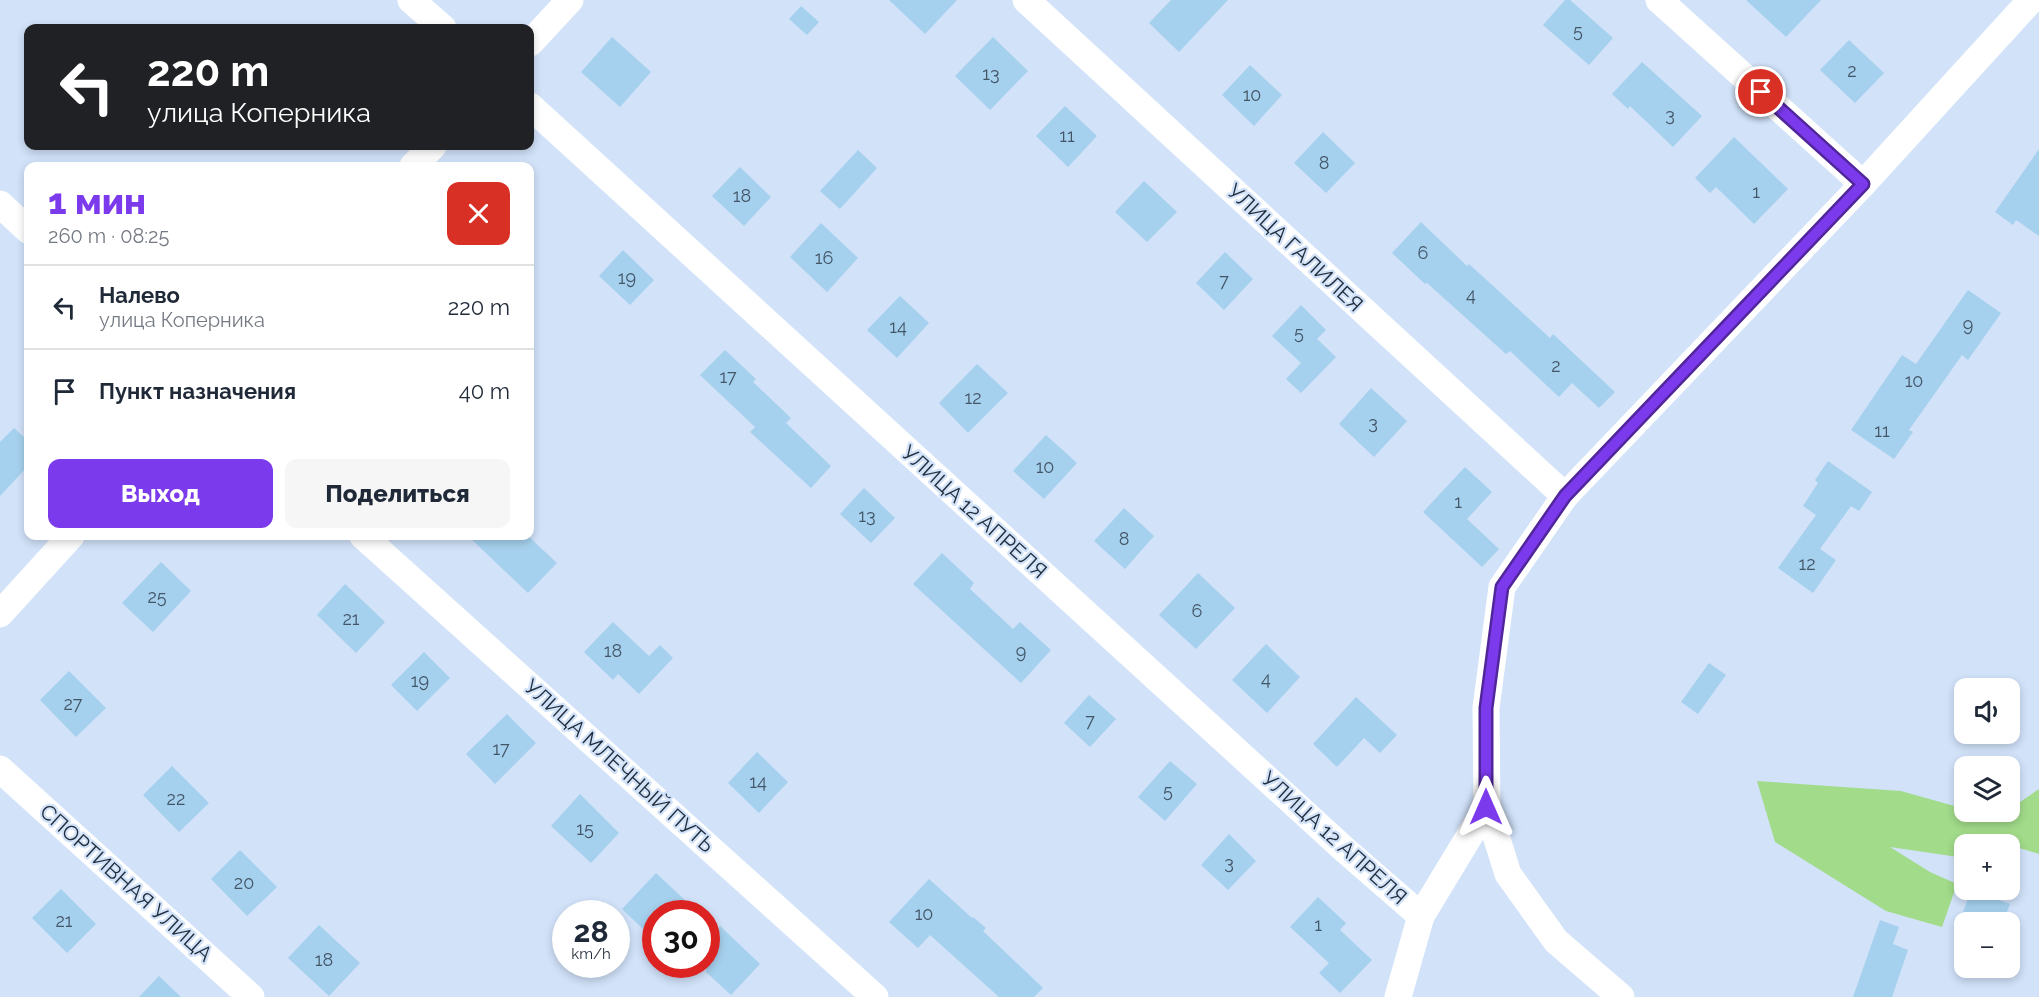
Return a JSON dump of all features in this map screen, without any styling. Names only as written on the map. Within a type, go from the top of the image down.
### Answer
[{"type":"street","points":[[411,0],[438,24]]},
{"type":"street","points":[[534,39],[570,0]]},
{"type":"street","name":"УЛИЦА ГАЛИЛЕЯ","points":[[1026,0],[1565,496]]},
{"type":"street","points":[[1659,0],[1863,184]]},
{"type":"street","points":[[1622,997],[1556,941],[1508,874],[1486,807],[1486,708],[1502,587],[1565,496],[1863,184],[2031,0]]},
{"type":"street","name":"УЛИЦА 12 АПРЕЛЯ","points":[[534,110],[1420,916]]},
{"type":"street","points":[[417,162],[429,150]]},
{"type":"street","points":[[0,204],[24,226]]},
{"type":"street","points":[[0,614],[67,540]]},
{"type":"street","name":"УЛИЦА МЛЕЧНЫЙ ПУТЬ","points":[[367,540],[874,997]]},
{"type":"street","name":"СПОРТИВНАЯ УЛИЦА","points":[[0,769],[251,997]]},
{"type":"street","points":[[1398,997],[1420,916],[1486,807]]},
{"type":"green space","points":[[1757,781],[1901,791],[1954,806],[1954,822],[2020,822],[2020,802],[2039,789],[2039,854],[2020,848],[2020,834],[1954,834],[1954,856],[1890,847],[1930,872],[1954,883],[1954,893],[1942,927],[1886,911],[1775,842]]},
{"type":"building","points":[[889,0],[957,0],[925,34]]},
{"type":"building","points":[[1171,0],[1228,0],[1179,52],[1149,23]]},
{"type":"building","points":[[1565,0],[1570,0],[1613,38],[1589,65],[1543,25]]},
{"type":"building","points":[[1746,0],[1821,0],[1786,37]]},
{"type":"building","points":[[801,6],[819,22],[807,35],[789,19]]},
{"type":"building","points":[[612,37],[651,72],[620,107],[581,72]]},
{"type":"building","points":[[993,37],[1028,71],[990,110],[955,76]]},
{"type":"building","points":[[1849,40],[1884,73],[1855,103],[1820,70]]},
{"type":"building","points":[[1642,62],[1702,116],[1673,147],[1630,106],[1628,109],[1612,94]]},
{"type":"building","points":[[1250,65],[1282,95],[1254,126],[1222,95]]},
{"type":"building","points":[[1065,106],[1097,136],[1068,167],[1036,136]]},
{"type":"building","points":[[1323,132],[1355,163],[1326,193],[1294,163]]},
{"type":"building","points":[[1734,137],[1788,189],[1754,224],[1716,187],[1710,193],[1695,178]]},
{"type":"building","points":[[2039,149],[2039,236],[2016,220],[2013,225],[1995,212]]},
{"type":"building","points":[[858,150],[877,168],[840,209],[820,191]]},
{"type":"building","points":[[740,167],[771,197],[744,226],[712,196]]},
{"type":"building","points":[[1144,181],[1177,212],[1147,242],[1115,212]]},
{"type":"building","points":[[1421,222],[1467,266],[1469,264],[1550,338],[1553,334],[1615,392],[1599,408],[1572,383],[1559,397],[1510,351],[1506,354],[1427,283],[1425,284],[1392,253]]},
{"type":"building","points":[[821,223],[858,258],[827,292],[790,257]]},
{"type":"building","points":[[623,250],[654,280],[630,305],[599,276]]},
{"type":"building","points":[[1225,252],[1253,279],[1224,310],[1196,283]]},
{"type":"building","points":[[1968,290],[2001,313],[1968,360],[1962,355],[1909,430],[1913,432],[1894,459],[1851,430],[1902,355],[1916,364]]},
{"type":"building","points":[[900,296],[929,323],[897,358],[867,330]]},
{"type":"building","points":[[1301,305],[1326,330],[1317,339],[1336,357],[1301,393],[1286,379],[1301,363],[1272,336]]},
{"type":"building","points":[[725,350],[756,379],[753,382],[791,418],[786,423],[831,466],[811,488],[750,432],[755,427],[700,375]]},
{"type":"building","points":[[977,364],[1008,393],[968,433],[939,403]]},
{"type":"building","points":[[1371,388],[1407,421],[1374,457],[1339,424]]},
{"type":"building","points":[[14,428],[24,437],[24,470],[0,496],[0,442]]},
{"type":"building","points":[[1046,435],[1077,463],[1044,499],[1013,471]]},
{"type":"building","points":[[1828,461],[1872,492],[1859,511],[1851,506],[1820,549],[1836,560],[1813,593],[1778,568],[1816,515],[1803,506],[1818,483],[1815,480]]},
{"type":"building","points":[[1465,467],[1492,492],[1467,519],[1499,549],[1482,567],[1423,512]]},
{"type":"building","points":[[864,488],[895,518],[871,543],[840,514]]},
{"type":"building","points":[[1124,508],[1154,536],[1125,569],[1094,541]]},
{"type":"building","points":[[472,540],[532,540],[557,563],[528,593]]},
{"type":"building","points":[[942,553],[974,583],[970,589],[1013,629],[1020,622],[1051,650],[1021,683],[913,584]]},
{"type":"building","points":[[161,562],[191,591],[153,632],[122,603]]},
{"type":"building","points":[[1198,573],[1235,608],[1196,649],[1159,615]]},
{"type":"building","points":[[345,584],[385,622],[356,653],[317,615]]},
{"type":"building","points":[[613,622],[649,656],[660,645],[673,658],[639,694],[618,674],[613,680],[584,652]]},
{"type":"building","points":[[1266,644],[1300,677],[1267,713],[1232,680]]},
{"type":"building","points":[[424,652],[450,678],[417,711],[391,685]]},
{"type":"building","points":[[1709,663],[1726,675],[1698,714],[1681,702]]},
{"type":"building","points":[[69,671],[106,708],[76,737],[40,700]]},
{"type":"building","points":[[1089,695],[1116,719],[1090,747],[1064,723]]},
{"type":"building","points":[[1356,697],[1397,735],[1380,753],[1364,738],[1337,767],[1313,744]]},
{"type":"building","points":[[507,714],[536,743],[495,784],[466,754]]},
{"type":"building","points":[[757,752],[788,782],[759,813],[728,783]]},
{"type":"building","points":[[1170,761],[1197,784],[1165,821],[1138,797]]},
{"type":"building","points":[[172,766],[209,803],[179,832],[143,795]]},
{"type":"building","points":[[580,794],[619,833],[591,863],[551,826]]},
{"type":"building","points":[[1229,834],[1256,861],[1228,890],[1201,865]]},
{"type":"building","points":[[240,850],[277,887],[247,916],[211,879]]},
{"type":"building","points":[[656,873],[685,900],[642,900],[642,928],[630,917],[630,901]]},
{"type":"building","points":[[929,879],[986,928],[983,931],[1043,988],[1034,997],[999,997],[930,935],[918,948],[889,922]]},
{"type":"building","points":[[61,889],[96,924],[67,953],[32,918]]},
{"type":"building","points":[[1318,897],[1346,923],[1340,930],[1372,960],[1340,993],[1319,973],[1329,963],[1290,927]]},
{"type":"building","points":[[1967,900],[1999,900],[2010,904],[2007,912],[1963,912]]},
{"type":"building","points":[[1880,920],[1899,927],[1893,944],[1908,950],[1892,997],[1853,997]]},
{"type":"building","points":[[319,925],[360,963],[329,996],[288,958]]},
{"type":"building","points":[[720,926],[760,964],[731,995],[713,978],[720,978]]},
{"type":"building","points":[[159,976],[181,997],[139,997]]},
{"type":"route","points":[[1486,807],[1486,708],[1502,587],[1565,496],[1863,184],[1761,92]]}]
